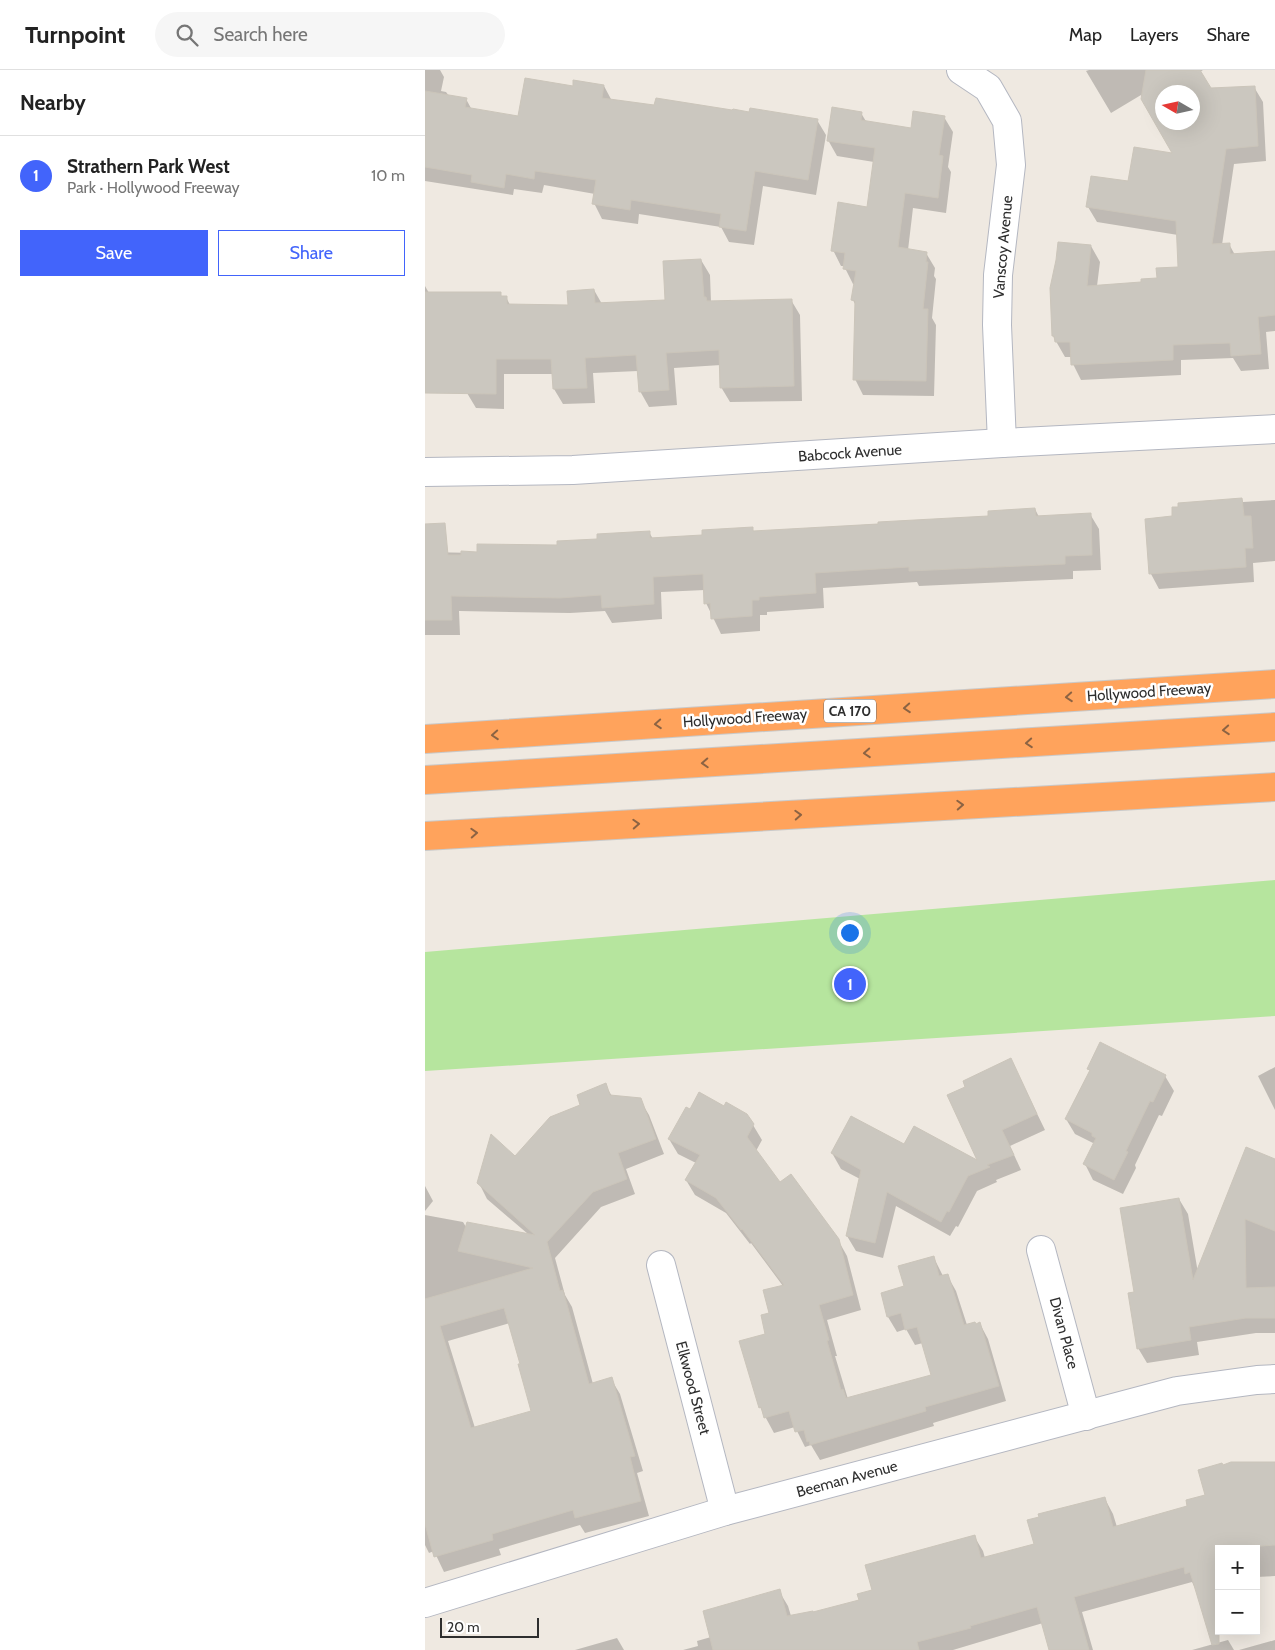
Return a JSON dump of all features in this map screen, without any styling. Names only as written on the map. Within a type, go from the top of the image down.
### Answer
[{"type":"highway","name":"Hollywood Freeway","points":[[425,739],[1275,684]]},
{"type":"highway","points":[[425,780],[1275,727]]},
{"type":"highway","points":[[425,836],[1275,788]]},
{"type":"street","name":"Vanscoy Avenue","points":[[961,70],[988,88],[1007,121],[1011,165],[998,275],[997,317],[1002,443]]},
{"type":"street","name":"Babcock Avenue","points":[[425,472],[573,470],[1002,443],[1275,429]]},
{"type":"street","name":"Divan Place","points":[[1041,1250],[1086,1416]]},
{"type":"street","name":"Elkwood Street","points":[[661,1265],[725,1511]]},
{"type":"street","name":"Beeman Avenue","points":[[425,1603],[725,1511],[1177,1391],[1275,1379]]},
{"type":"green space","points":[[1275,880],[1275,1016],[425,1071],[425,952]]},
{"type":"building","points":[[1146,70],[1200,70],[1211,88],[1255,86],[1258,146],[1226,149],[1212,244],[1230,243],[1230,254],[1275,251],[1275,315],[1258,317],[1261,354],[1231,356],[1230,343],[1173,345],[1173,360],[1071,365],[1070,342],[1055,342],[1054,336],[1052,336],[1050,288],[1058,242],[1091,245],[1087,286],[1141,282],[1141,279],[1157,278],[1156,268],[1178,267],[1176,221],[1086,207],[1091,176],[1128,181],[1134,147],[1172,153],[1159,130],[1200,130],[1200,85],[1155,85],[1155,123],[1141,99]]},
{"type":"building","points":[[525,78],[573,86],[573,80],[604,85],[602,98],[654,105],[656,98],[749,112],[750,108],[818,119],[808,180],[755,171],[746,231],[719,227],[721,214],[631,200],[630,210],[592,204],[596,180],[535,171],[534,179],[506,174],[504,188],[471,182],[472,175],[425,167],[425,91],[467,98],[465,107],[518,116]]},
{"type":"building","points":[[832,107],[862,112],[861,120],[911,128],[913,111],[945,116],[939,155],[943,156],[938,198],[905,193],[898,247],[927,252],[926,262],[928,262],[923,309],[928,309],[926,381],[853,380],[855,301],[851,300],[856,271],[843,269],[845,253],[831,251],[838,202],[867,207],[875,148],[827,141]]},
{"type":"building","points":[[701,259],[704,297],[706,297],[707,301],[792,299],[794,386],[720,388],[719,350],[666,353],[669,390],[639,392],[636,355],[585,358],[587,388],[553,389],[551,359],[496,359],[496,394],[425,393],[425,292],[501,292],[501,296],[507,296],[507,304],[568,305],[567,291],[594,289],[595,303],[665,300],[663,261]]},
{"type":"building","points":[[1242,498],[1244,516],[1251,516],[1253,548],[1245,548],[1246,567],[1149,574],[1145,519],[1172,516],[1172,507],[1178,507],[1178,503]]},
{"type":"building","points":[[1035,508],[1036,516],[1091,513],[1092,555],[1065,556],[1065,564],[909,571],[909,567],[815,573],[816,593],[759,597],[759,600],[752,600],[752,616],[711,619],[710,603],[704,604],[703,574],[653,577],[654,604],[602,608],[601,595],[560,598],[451,596],[452,620],[425,620],[425,524],[445,523],[448,555],[461,555],[461,551],[477,552],[477,544],[557,545],[557,541],[597,539],[597,534],[650,531],[650,538],[702,535],[702,530],[753,527],[753,531],[878,524],[878,522],[988,516],[988,511]]},
{"type":"building","points":[[1100,1042],[1166,1075],[1153,1102],[1150,1101],[1114,1180],[1083,1164],[1096,1138],[1092,1136],[1092,1133],[1065,1119],[1090,1070],[1087,1069]]},
{"type":"building","points":[[1011,1058],[1037,1114],[1002,1130],[1014,1155],[987,1165],[990,1167],[968,1176],[949,1212],[947,1211],[941,1222],[887,1192],[875,1243],[846,1236],[861,1170],[831,1153],[851,1116],[904,1144],[914,1126],[977,1160],[947,1095],[965,1087],[963,1081]]},
{"type":"building","points":[[606,1083],[610,1095],[641,1098],[656,1139],[618,1153],[627,1179],[593,1192],[547,1242],[560,1291],[563,1290],[589,1384],[612,1377],[635,1456],[630,1457],[641,1501],[575,1518],[573,1510],[492,1534],[493,1540],[434,1557],[425,1524],[425,1299],[533,1268],[458,1251],[467,1222],[535,1235],[477,1183],[491,1134],[515,1156],[550,1117],[580,1105],[577,1095]],"holes":[[[504,1308],[520,1364],[518,1364],[531,1411],[471,1428],[440,1326]]]},
{"type":"building","points":[[699,1092],[724,1106],[726,1102],[747,1114],[754,1124],[747,1137],[780,1182],[791,1174],[839,1239],[853,1295],[819,1305],[841,1390],[843,1389],[846,1398],[931,1375],[917,1327],[905,1330],[901,1313],[887,1317],[881,1293],[904,1286],[898,1266],[934,1256],[939,1276],[948,1274],[964,1325],[980,1322],[999,1386],[925,1407],[926,1411],[810,1445],[809,1441],[807,1442],[804,1430],[795,1432],[789,1411],[764,1418],[761,1407],[759,1408],[739,1341],[765,1334],[761,1315],[769,1313],[763,1290],[784,1285],[716,1198],[685,1180],[700,1155],[668,1139],[686,1107],[690,1109]]},
{"type":"building","points":[[1246,1147],[1275,1159],[1275,1231],[1245,1219],[1246,1288],[1275,1287],[1275,1318],[1246,1318],[1189,1327],[1191,1340],[1137,1349],[1128,1293],[1134,1292],[1120,1208],[1179,1198],[1193,1280]]},
{"type":"building","points":[[1231,1462],[1275,1462],[1275,1545],[1215,1545],[1215,1635],[1219,1635],[1219,1644],[1212,1645],[1190,1572],[1185,1574],[1184,1567],[1074,1597],[1089,1650],[1049,1650],[1037,1607],[970,1626],[971,1628],[917,1642],[919,1650],[713,1650],[703,1611],[780,1589],[787,1616],[813,1612],[859,1600],[857,1594],[872,1590],[865,1565],[975,1535],[981,1558],[1034,1544],[1027,1520],[1039,1517],[1038,1514],[1105,1497],[1113,1527],[1187,1506],[1186,1500],[1205,1495],[1198,1470],[1222,1463],[1223,1465]]},
{"type":"place","name":"Strathern Park West","points":[[850,984]]}]
